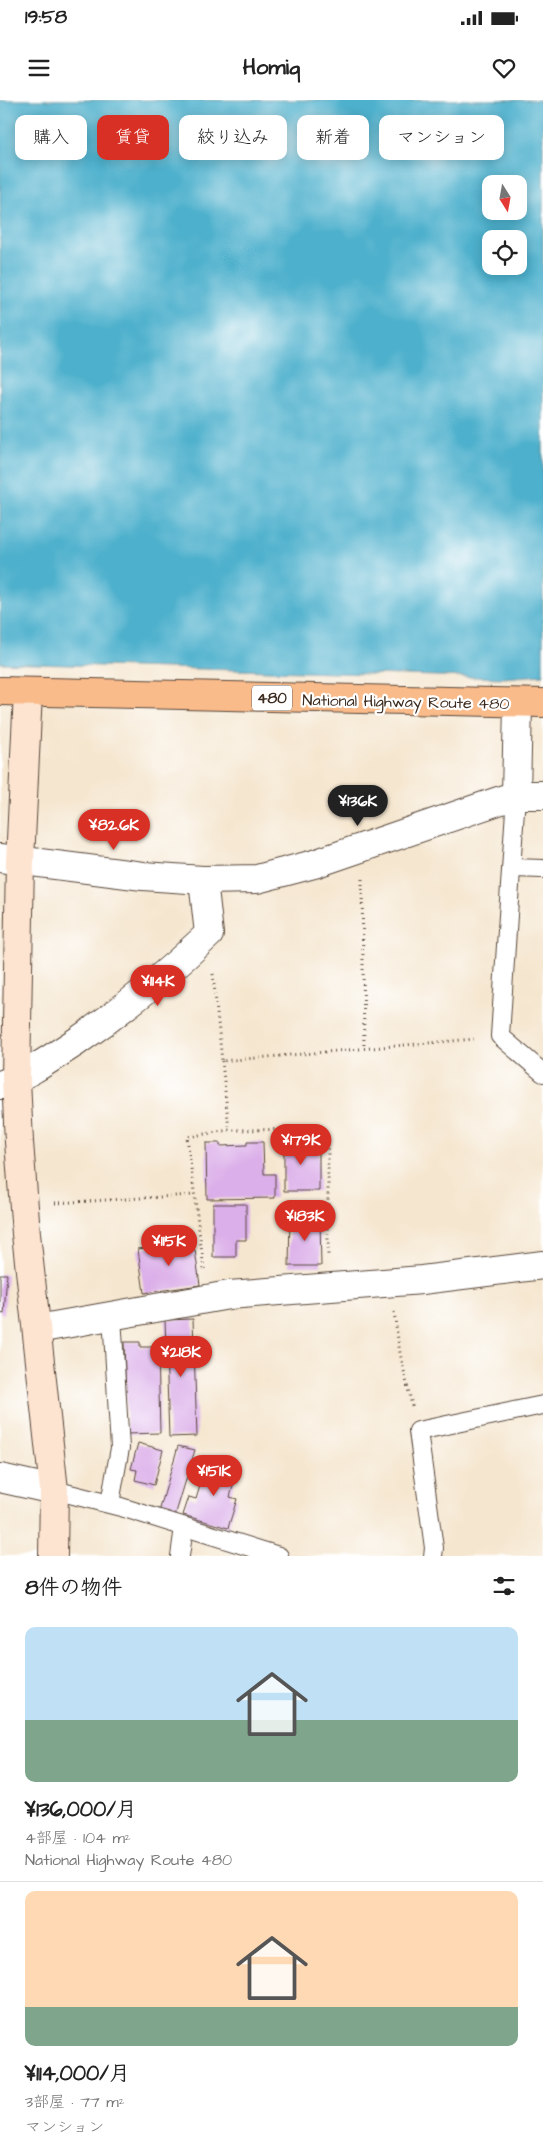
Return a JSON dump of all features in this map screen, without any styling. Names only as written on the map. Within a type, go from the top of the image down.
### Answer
[{"type":"highway","name":"National Highway Route 480","points":[[0,691],[530,703]]},
{"type":"street","points":[[28,692],[10,860],[8,1082],[19,1142],[54,1490],[53,1556]]},
{"type":"street","points":[[10,860],[143,876],[203,880],[257,879],[314,864],[530,795],[530,703]]},
{"type":"street","points":[[8,1082],[37,1068],[117,1014],[182,960],[208,934],[203,880]]},
{"type":"street","points":[[37,1329],[229,1295],[390,1283],[543,1265]]},
{"type":"street","points":[[0,1478],[54,1490]]},
{"type":"lane","points":[[530,795],[513,868],[500,1036],[543,1073]]},
{"type":"lane","points":[[513,868],[543,869]]},
{"type":"lane","points":[[110,1503],[120,1448],[112,1316]]},
{"type":"lane","points":[[434,1556],[418,1431],[543,1405]]},
{"type":"lane","points":[[54,1490],[110,1503],[279,1556]]},
{"type":"lane","points":[[180,1556],[184,1527]]},
{"type":"path","points":[[361,848],[364,1048]]},
{"type":"path","points":[[208,934],[229,1130]]},
{"type":"path","points":[[222,1061],[500,1036]]},
{"type":"path","points":[[208,1298],[187,1137],[229,1130],[323,1128],[328,1142],[328,1288]]},
{"type":"path","points":[[24,1204],[194,1195]]},
{"type":"path","points":[[390,1283],[400,1353],[418,1431]]},
{"type":"water","points":[[0,100],[543,100],[543,675],[503,678],[0,663]]},
{"type":"building","points":[[284,1141],[315,1141],[315,1147],[319,1147],[319,1191],[284,1191]]},
{"type":"building","points":[[247,1142],[263,1142],[264,1174],[275,1174],[275,1198],[207,1199],[206,1143],[220,1143],[220,1146],[247,1145]]},
{"type":"building","points":[[213,1204],[246,1204],[246,1240],[236,1240],[236,1257],[213,1257]]},
{"type":"building","points":[[290,1216],[311,1217],[311,1220],[320,1220],[321,1266],[289,1266]]},
{"type":"building","points":[[191,1242],[192,1250],[195,1250],[200,1285],[144,1293],[138,1249]]},
{"type":"building","points":[[0,1274],[7,1274],[4,1314],[0,1313]]},
{"type":"building","points":[[193,1319],[197,1436],[169,1437],[165,1320]]},
{"type":"building","points":[[124,1342],[140,1342],[140,1347],[158,1347],[160,1433],[127,1434]]},
{"type":"building","points":[[138,1443],[163,1450],[154,1485],[135,1480],[137,1470],[131,1469]]},
{"type":"building","points":[[178,1446],[195,1450],[175,1516],[159,1512]]},
{"type":"building","points":[[207,1463],[237,1472],[230,1497],[237,1499],[228,1528],[183,1515],[189,1497],[196,1499]]}]
